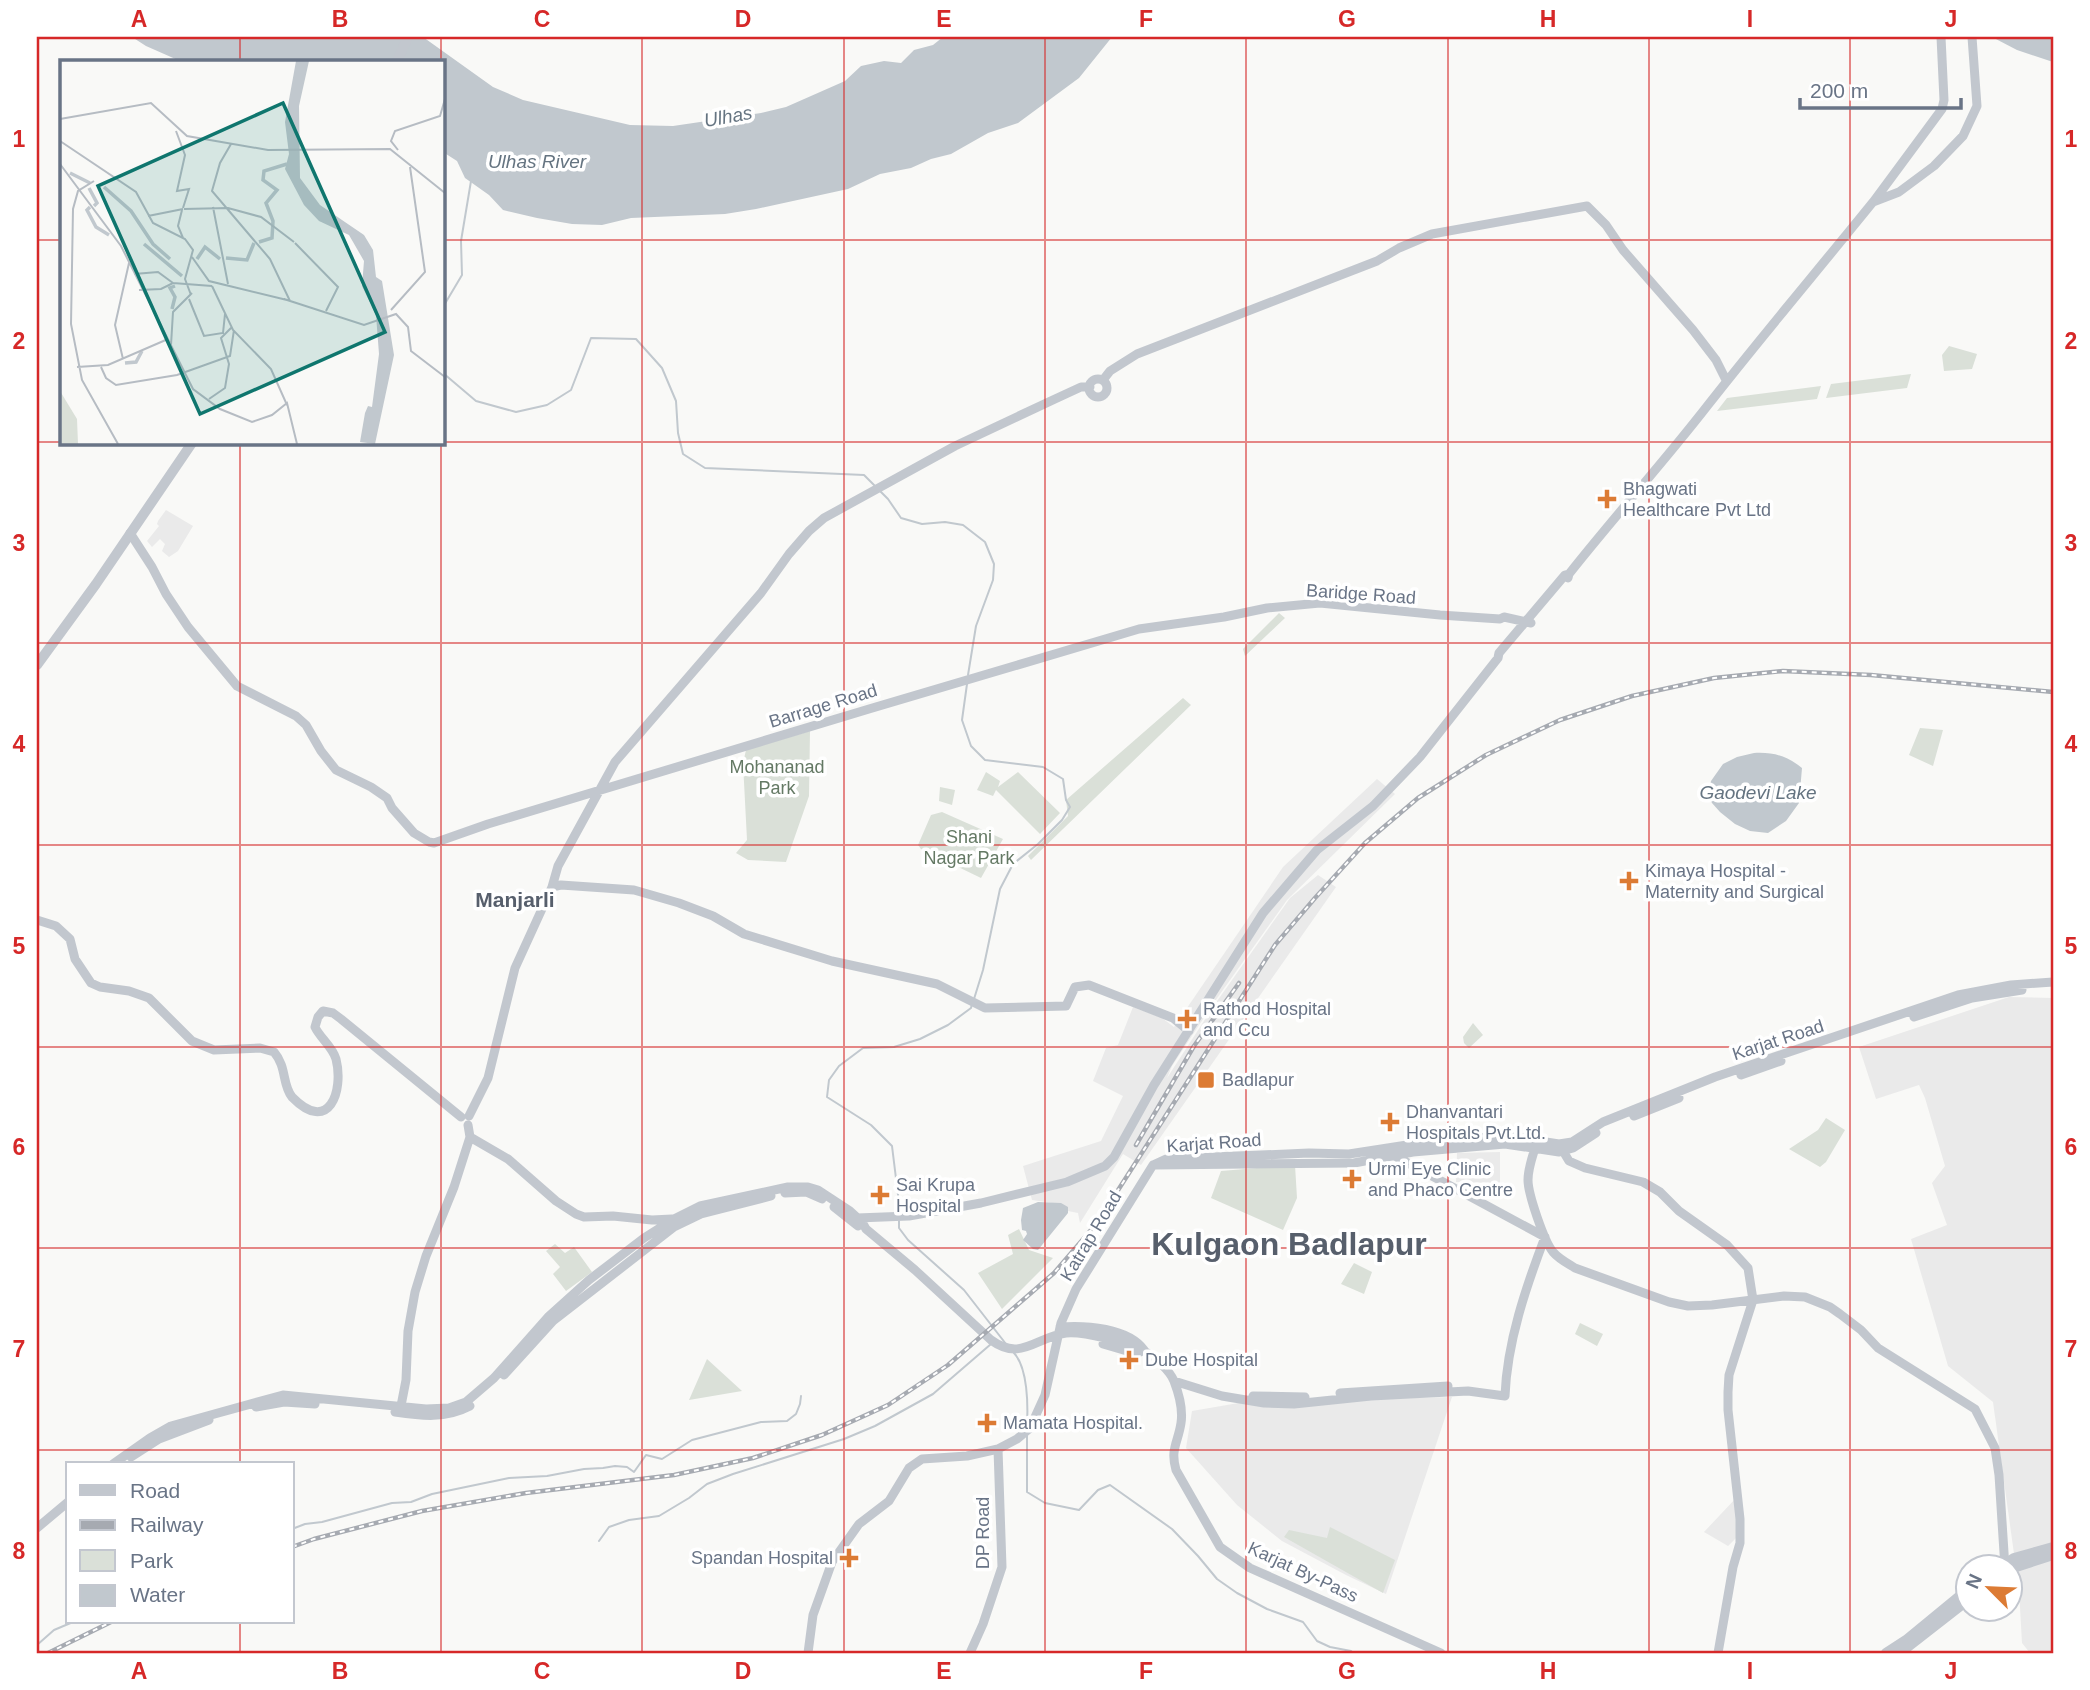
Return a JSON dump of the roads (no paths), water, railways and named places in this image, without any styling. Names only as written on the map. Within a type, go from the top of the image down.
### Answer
[{"type":"main road","points":[[397,60],[408,37]]},
{"type":"main road","points":[[37,665],[191,444]]},
{"type":"main road","points":[[2024,1560],[2053,1551]]},
{"type":"main road","points":[[1886,1653],[1954,1601]]},
{"type":"main road","points":[[1900,1653],[1954,1611]]},
{"type":"street","points":[[856,1220],[909,1216],[981,1203],[1067,1182],[1105,1166],[1114,1157],[1141,1107],[1263,913],[1317,850],[1373,806],[1420,757],[1498,658],[1499,653],[1565,575],[1569,574],[1873,202],[1942,109],[1944,100],[1941,37]]},
{"type":"street","points":[[1873,202],[1908,186],[1934,166],[1963,136],[1977,106],[1972,37]]},
{"type":"street","points":[[1103,380],[1110,371],[1137,354],[1377,261],[1432,234],[1587,206],[1693,330],[1716,360],[1726,380]]},
{"type":"street","points":[[1716,360],[1734,371]]},
{"type":"street","points":[[1094,380],[1103,380],[1108,388],[1103,396],[1094,396],[1090,387],[1094,380]]},
{"type":"street","points":[[466,1119],[488,1078],[515,968],[552,887],[561,859],[615,762],[761,593],[789,554],[824,518],[865,495],[956,446],[1055,398],[1081,387],[1090,387]]},
{"type":"street","name":"Barrage Road","points":[[130,533],[186,624],[237,685],[296,716],[306,725],[336,770],[387,798],[392,808],[414,833],[429,842],[1139,629],[1220,617]]},
{"type":"street","name":"Baridge Road","points":[[1220,617],[1267,608],[1320,603],[1500,619],[1503,622],[1526,624]]},
{"type":"street","points":[[552,887],[561,885],[634,890],[713,916],[744,934],[761,940],[832,961],[937,984],[985,1008],[1066,1006],[1075,987],[1089,985],[1173,1018],[1189,1031]]},
{"type":"street","points":[[37,920],[56,926],[70,939],[75,959],[90,983],[129,991],[149,999],[192,1041],[214,1050],[260,1048],[274,1052],[283,1066],[292,1097],[309,1111],[326,1111],[331,1106],[337,1081],[335,1055],[315,1027],[317,1017],[323,1011],[333,1013],[341,1019],[466,1119],[470,1137],[415,1292],[408,1331],[407,1380],[400,1410]]},
{"type":"street","name":"Karjat Road","points":[[1153,1165],[1166,1159],[1309,1153],[1413,1153],[1505,1144],[1535,1148],[1561,1147],[1603,1122],[1958,995],[2011,985],[2053,982]]},
{"type":"street","name":"Karjat Road","points":[[1779,1059],[1972,998],[2053,988]]},
{"type":"street","points":[[470,1137],[508,1159],[556,1201],[584,1217],[679,1220],[791,1192],[816,1195],[856,1220],[1003,1348],[1024,1349],[1063,1333],[1077,1333],[1126,1344],[1145,1352],[1153,1357],[1174,1381],[1199,1384],[1230,1394],[1284,1398],[1432,1386],[1505,1393],[1515,1329],[1530,1275],[1545,1237]]},
{"type":"street","name":"Karjat Road","points":[[1395,1152],[1420,1143],[1492,1137],[1515,1137],[1561,1147]]},
{"type":"street","points":[[1561,1147],[1569,1160],[1585,1168],[1643,1182],[1660,1192],[1678,1211],[1727,1245],[1748,1268],[1754,1300],[1729,1375],[1728,1410],[1740,1519],[1740,1543],[1733,1567],[1718,1653]]},
{"type":"street","points":[[1535,1148],[1528,1188],[1552,1251],[1575,1268],[1669,1302],[1688,1306],[1784,1296],[1805,1297],[1830,1307],[1861,1330],[1878,1348],[1975,1409],[1995,1448],[2003,1554]]},
{"type":"street","points":[[1395,1152],[1545,1237]]},
{"type":"street","name":"Katrap Road","points":[[808,1653],[813,1615],[832,1562],[859,1524],[889,1501],[909,1468],[922,1459],[967,1457],[998,1449],[1030,1428],[1045,1395],[1060,1327],[1083,1278],[1153,1165]]},
{"type":"street","points":[[117,1462],[172,1426],[283,1395],[440,1416],[458,1412],[472,1405],[487,1392],[533,1339],[553,1321],[674,1227],[679,1220]]},
{"type":"street","points":[[1060,1327],[1086,1328],[1131,1338],[1139,1343],[1145,1352]]},
{"type":"street","points":[[1056,1342],[1075,1339],[1127,1351],[1145,1352]]},
{"type":"street","name":"Karjat By-Pass","points":[[1174,1381],[1181,1410],[1181,1425],[1173,1460],[1220,1547],[1250,1568],[1441,1653]]},
{"type":"street","points":[[124,1462],[159,1439],[252,1408],[284,1402],[400,1410]]},
{"type":"street","name":"DP Road","points":[[970,1653],[984,1624],[1002,1567],[998,1449]]},
{"type":"street","points":[[37,1528],[66,1505]]},
{"type":"street","points":[[37,1535],[66,1511]]},
{"type":"water","name":"Ulhas River","points":[[132,37],[423,37],[493,87],[523,100],[630,125],[673,126],[786,107],[845,81],[861,66],[884,61],[901,63],[914,50],[933,45],[943,37],[1112,37],[1079,78],[1018,123],[988,133],[951,154],[911,168],[880,174],[848,189],[756,209],[725,214],[631,218],[602,225],[572,224],[503,210],[489,195],[465,178],[457,161],[444,153],[444,60],[178,60]]},
{"type":"water","points":[[1992,37],[2053,37],[2053,62],[2017,50]]},
{"type":"water","name":"Gaodevi Lake","points":[[1754,753],[1780,756],[1802,768],[1799,803],[1786,821],[1768,833],[1750,831],[1735,824],[1720,812],[1708,795],[1711,781],[1723,764]]},
{"type":"water","points":[[1038,1202],[1061,1203],[1068,1207],[1068,1213],[1038,1250],[1023,1240],[1027,1234],[1022,1230],[1021,1220],[1023,1208]]},
{"type":"waterway","points":[[444,305],[462,275],[461,241],[471,181]]},
{"type":"waterway","points":[[444,374],[476,401],[516,412],[547,405],[571,390],[591,338],[636,339],[662,368],[676,401],[678,433],[683,454],[705,468],[864,475],[876,487]]},
{"type":"waterway","points":[[880,491],[901,518],[922,524],[945,522],[963,525],[985,542],[994,564],[993,580],[976,626],[968,675]]},
{"type":"waterway","points":[[967,684],[962,720],[971,746],[985,760],[1043,767],[1063,779],[1066,800],[1070,807],[1062,820],[1013,864],[1000,889],[974,999]]},
{"type":"waterway","points":[[900,1211],[892,1146],[871,1125],[827,1097],[829,1080],[839,1066],[863,1048],[894,1047],[920,1039],[948,1025],[971,1008],[972,1004]]},
{"type":"waterway","points":[[899,1221],[899,1228],[908,1240],[964,1290],[1006,1344]]},
{"type":"waterway","points":[[599,1541],[609,1527],[629,1520],[659,1516],[707,1484],[844,1439],[875,1426],[933,1394],[991,1344]]},
{"type":"waterway","points":[[1014,1353],[1025,1377],[1027,1425]]},
{"type":"waterway","points":[[294,1528],[392,1503],[411,1502],[432,1494],[509,1478],[547,1476],[615,1466],[627,1467],[634,1472],[646,1455],[662,1459],[692,1440],[761,1422],[787,1421],[796,1414],[801,1396]]},
{"type":"waterway","points":[[1027,1435],[1027,1492],[1045,1503],[1079,1510],[1098,1490],[1110,1485],[1172,1529],[1217,1579],[1237,1593],[1267,1609],[1303,1622],[1317,1641],[1353,1653]]},
{"type":"waterway","points":[[37,1645],[54,1630],[68,1624]]},
{"type":"railway","points":[[294,1546],[422,1511],[526,1493],[674,1475],[753,1458],[822,1435],[888,1405],[948,1365],[1054,1273],[1097,1223],[1275,945],[1365,843],[1418,798],[1486,755],[1560,720],[1632,696],[1714,678],[1783,671],[1871,675],[2053,692]]},
{"type":"railway","points":[[1136,1145],[1194,1046],[1239,983]]},
{"type":"railway","points":[[48,1653],[107,1624]]},
{"type":"place","name":"Bhagwati Healthcare Pvt Ltd","points":[[1607,499]]},
{"type":"place","name":"Kimaya Hospital - Maternity and Surgical","points":[[1629,881]]},
{"type":"place","name":"Rathod Hospital and Ccu","points":[[1187,1019]]},
{"type":"place","name":"Badlapur","points":[[1206,1080]]},
{"type":"place","name":"Dhanvantari Hospitals Pvt.Ltd.","points":[[1390,1122]]},
{"type":"place","name":"Urmi Eye Clinic and Phaco Centre","points":[[1352,1179]]},
{"type":"place","name":"Sai Krupa Hospital","points":[[880,1195]]},
{"type":"place","name":"Dube Hospital","points":[[1129,1360]]},
{"type":"place","name":"Mamata Hospital.","points":[[987,1423]]},
{"type":"place","name":"Spandan Hospital","points":[[849,1558]]},
{"type":"district","name":"Manjarli","points":[[515,900]]},
{"type":"district","name":"Kulgaon Badlapur","points":[[1289,1244]]},
{"type":"water label","name":"Ulhas","points":[[728,116]]},
{"type":"park label","name":"Mohananad Park","points":[[777,777]]},
{"type":"park label","name":"Shani Nagar Park","points":[[969,847]]}]
